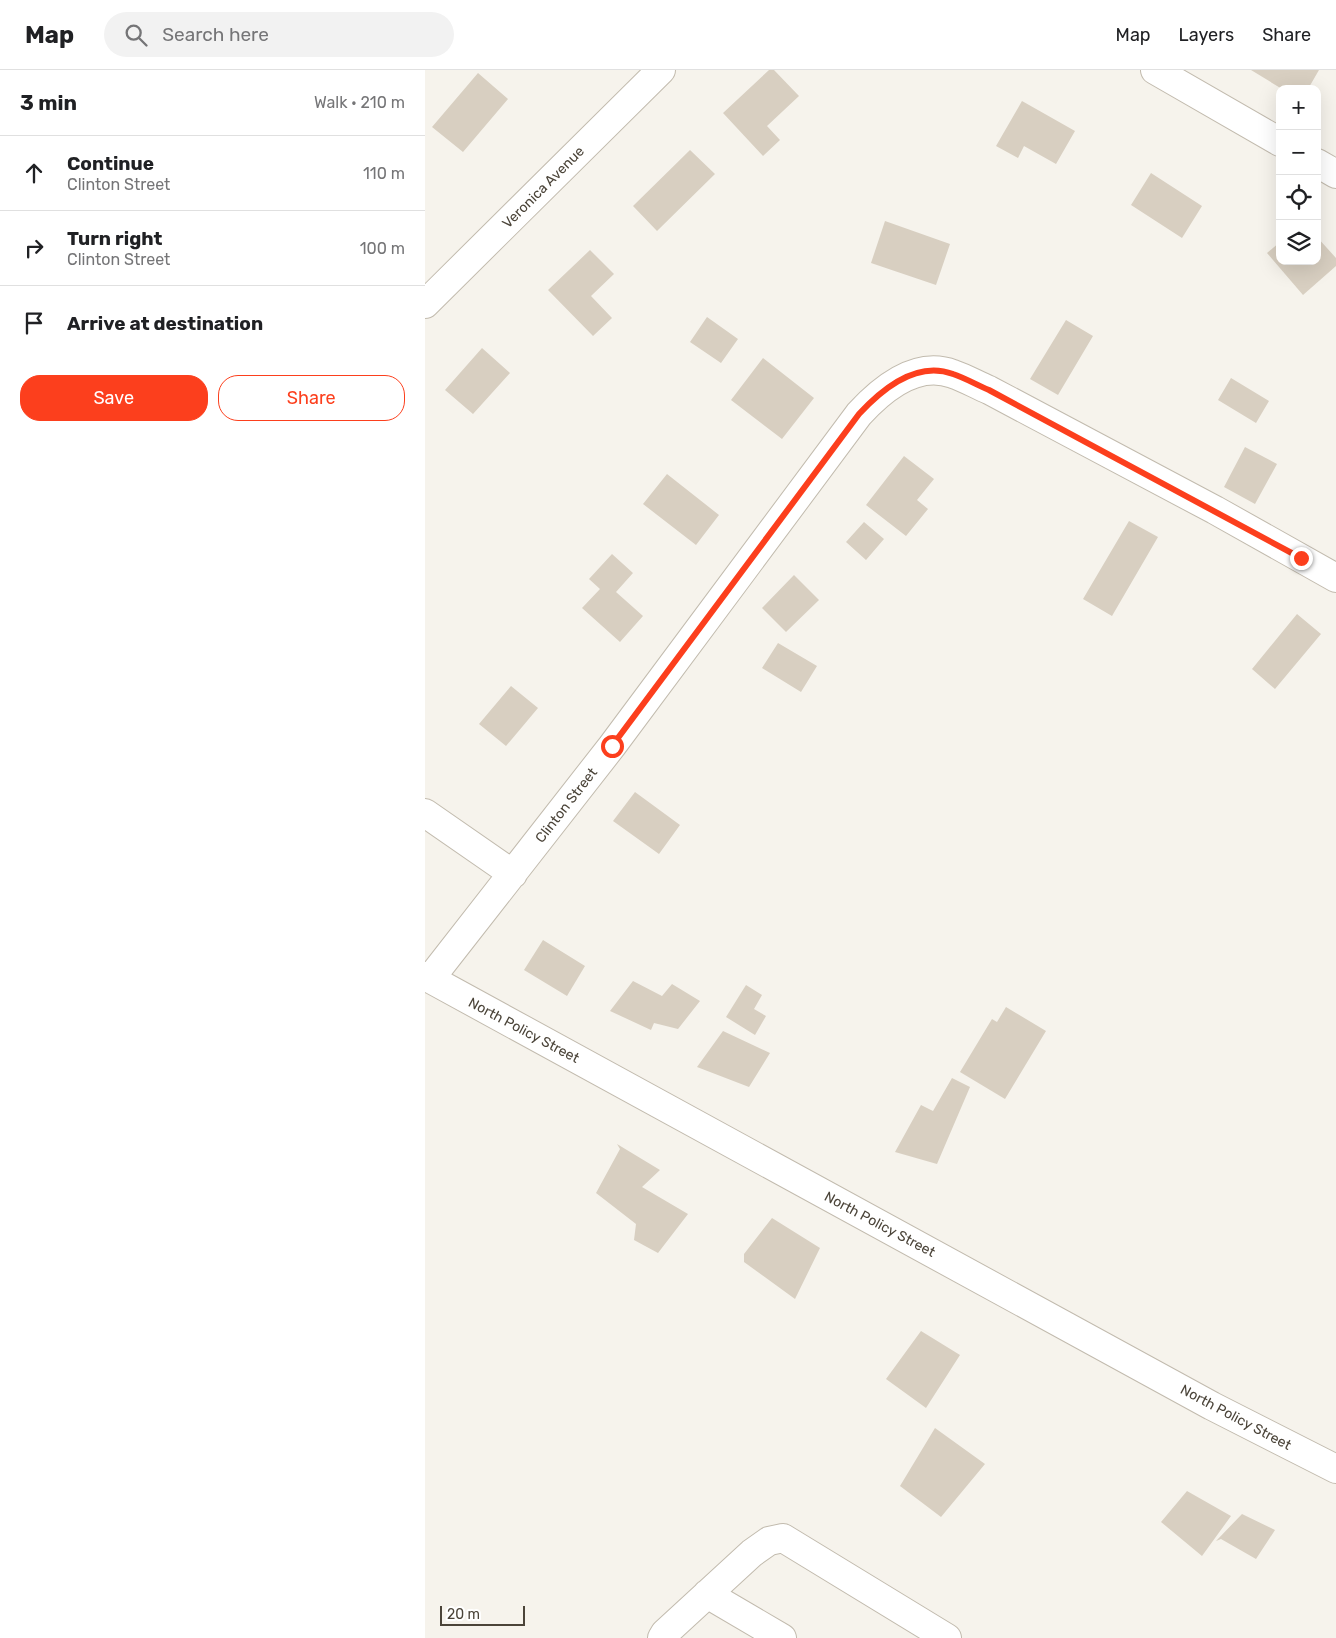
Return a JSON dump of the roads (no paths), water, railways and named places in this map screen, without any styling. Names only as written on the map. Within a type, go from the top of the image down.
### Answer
[{"type":"street","name":"Veronica Avenue","points":[[425,304],[661,70]]},
{"type":"street","points":[[1155,70],[1276,140]]},
{"type":"street","points":[[1321,165],[1336,174]]},
{"type":"street","name":"Clinton Street","points":[[428,977],[513,874],[612,746],[859,414],[873,398],[912,374],[933,371],[952,373],[989,390],[1215,510],[1336,578]]},
{"type":"street","points":[[425,813],[513,874]]},
{"type":"street","name":"North Policy Street","points":[[428,977],[1212,1406],[1336,1469]]},
{"type":"street","points":[[662,1638],[752,1552],[769,1541],[783,1538],[947,1638]]},
{"type":"street","points":[[707,1594],[782,1638]]}]
